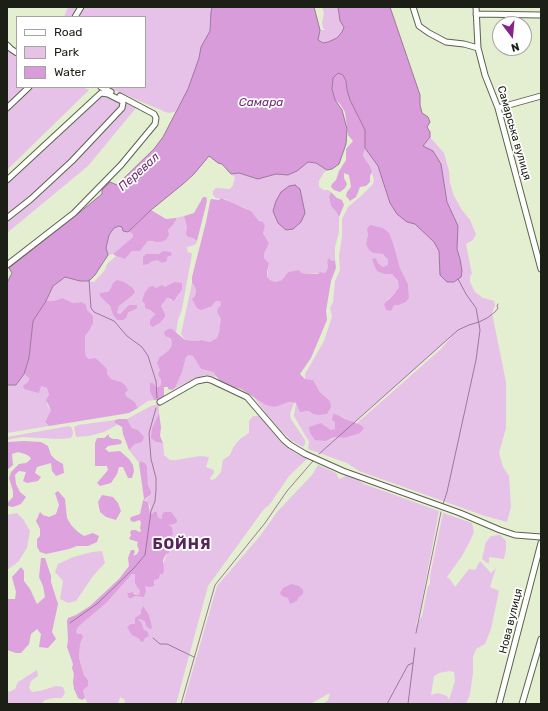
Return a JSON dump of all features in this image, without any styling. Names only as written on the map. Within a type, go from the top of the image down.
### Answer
[{"type":"street","points":[[76,16],[81,7]]},
{"type":"street","points":[[413,7],[419,26],[429,33],[446,42],[464,44],[478,48]]},
{"type":"street","name":"Самарська вулиця","points":[[476,7],[478,48],[498,108],[541,269]]},
{"type":"street","points":[[476,14],[541,15]]},
{"type":"street","points":[[7,45],[11,50],[16,52]]},
{"type":"street","points":[[7,108],[28,88]]},
{"type":"street","points":[[7,264],[74,213],[130,155],[155,124],[155,116],[103,88]]},
{"type":"street","points":[[7,180],[101,93],[108,94],[122,101],[122,108],[72,161],[7,218]]},
{"type":"street","points":[[498,108],[541,96]]},
{"type":"street","points":[[160,402],[197,381],[207,379],[211,380],[247,397],[284,440],[305,454],[343,471],[460,513],[515,535],[541,537]]},
{"type":"street","name":"Нова вулиця","points":[[499,704],[541,543]]},
{"type":"street","points":[[522,704],[541,639]]},
{"type":"green space","points":[[68,7],[212,7],[210,31],[201,47],[199,58],[188,89],[175,112],[168,113],[109,88],[146,88],[146,16],[64,16]]},
{"type":"green space","points":[[322,7],[338,7],[340,21],[344,27],[337,38],[323,43],[318,40],[320,30],[325,30],[322,23],[324,13]]},
{"type":"green space","points":[[7,50],[16,57],[16,88],[85,88],[89,90],[7,170]]},
{"type":"green space","points":[[104,91],[136,108],[88,166],[7,233],[7,181]]},
{"type":"green space","points":[[430,137],[444,153],[454,196],[470,220],[476,234],[473,240],[466,244],[472,274],[470,276],[470,282],[475,292],[483,298],[494,301],[495,305],[492,313],[506,382],[506,428],[499,453],[503,467],[509,476],[511,507],[507,522],[485,516],[359,471],[347,463],[308,449],[309,442],[294,416],[296,403],[304,412],[309,411],[313,414],[330,401],[320,392],[313,380],[305,379],[305,374],[324,341],[332,316],[330,308],[333,302],[335,281],[340,270],[339,256],[342,237],[342,219],[348,207],[373,184],[374,180],[370,166],[363,156],[365,148],[373,159],[423,146]],"holes":[[[368,234],[394,246],[400,268],[408,284],[409,298],[406,302],[399,305],[394,305],[387,300],[400,287],[398,281],[392,274],[389,273],[373,259],[376,258],[378,263],[383,267],[388,265],[388,260],[383,254],[373,253],[366,244]],[[453,335],[441,349],[356,424],[361,425],[344,438],[335,437],[331,440],[321,423],[331,430],[336,429],[335,422],[338,415],[354,423]]]},
{"type":"green space","points":[[308,162],[316,163],[327,170],[319,181],[319,187],[331,192],[329,197],[331,206],[339,217],[339,232],[335,247],[335,260],[332,261],[330,259],[327,262],[328,267],[326,272],[308,274],[302,273],[299,270],[288,272],[282,280],[275,282],[267,277],[269,263],[264,258],[264,254],[269,243],[263,233],[265,226],[251,211],[231,204],[226,199],[216,198],[213,195],[213,191],[216,188],[230,189],[233,185],[235,177],[231,174],[239,173],[248,176],[276,174],[289,175],[297,171]]},
{"type":"green space","points":[[184,216],[188,237],[197,241],[196,244],[187,247],[188,253],[190,252],[192,254],[182,309],[178,320],[176,333],[169,338],[172,342],[171,347],[164,354],[160,370],[161,384],[159,387],[150,385],[150,392],[154,400],[148,401],[138,408],[135,402],[127,397],[121,382],[111,379],[86,356],[85,336],[89,331],[87,310],[81,302],[73,303],[62,298],[54,301],[46,301],[53,286],[65,277],[80,281],[94,282],[105,270],[107,264],[116,256],[125,259],[132,251],[140,251],[148,241],[153,242],[173,225],[176,218]],"holes":[[[120,281],[133,288],[135,292],[119,306],[117,313],[120,314],[123,311],[132,311],[117,320],[107,302],[108,292]],[[174,282],[182,290],[176,299],[171,300],[167,298],[161,306],[165,317],[160,323],[153,327],[150,320],[155,314],[145,308],[145,304],[142,301],[144,294],[156,288],[169,286]]]},
{"type":"green space","points":[[119,226],[122,227],[123,231],[132,233],[133,237],[113,254],[108,255],[106,248],[109,235],[114,228]]},
{"type":"green space","points":[[192,283],[194,284],[196,290],[195,296],[212,306],[216,301],[220,301],[221,305],[217,312],[221,319],[221,325],[217,338],[210,342],[201,340],[185,340],[181,334]]},
{"type":"green space","points":[[189,355],[193,356],[201,369],[213,372],[217,377],[205,375],[175,388],[186,357]]},
{"type":"green space","points":[[24,374],[29,377],[28,382],[47,388],[49,395],[47,405],[51,410],[45,422],[49,426],[7,433],[7,385],[17,385]]},
{"type":"green space","points":[[254,397],[275,407],[289,402],[294,403],[290,414],[291,419],[305,440],[303,447],[292,441],[281,431]]},
{"type":"green space","points":[[159,404],[159,413],[152,428],[156,442],[163,443],[164,455],[170,460],[200,456],[209,457],[206,467],[214,470],[214,473],[210,478],[211,480],[215,479],[221,472],[223,460],[230,455],[234,446],[240,439],[249,433],[249,421],[253,416],[259,416],[284,445],[297,454],[308,458],[289,476],[270,504],[264,509],[208,586],[176,704],[124,704],[125,700],[120,697],[118,704],[88,704],[83,690],[88,680],[84,675],[79,658],[82,640],[75,631],[132,574],[135,574],[135,584],[140,591],[139,595],[131,592],[127,595],[131,599],[135,596],[141,596],[145,586],[159,576],[167,553],[167,550],[164,549],[164,547],[166,545],[166,537],[170,536],[168,524],[171,524],[162,518],[159,518],[157,515],[150,513],[150,506],[146,500],[143,500],[147,499],[151,491],[148,485],[147,466],[141,461],[139,463],[129,450],[135,444],[138,430],[132,428],[127,419],[151,406]]},
{"type":"green space","points":[[115,420],[117,425],[104,432],[89,436],[76,437],[74,427],[78,425]]},
{"type":"green space","points":[[69,426],[72,428],[73,434],[71,438],[59,439],[22,437],[7,440],[7,437]]},
{"type":"green space","points":[[318,465],[336,473],[339,479],[346,476],[355,478],[364,484],[439,511],[419,616],[415,627],[422,616],[428,586],[430,584],[430,576],[443,513],[472,523],[474,532],[470,541],[462,556],[447,577],[455,587],[469,569],[475,570],[480,561],[491,573],[496,568],[490,587],[499,591],[491,629],[485,644],[476,649],[473,657],[473,673],[470,694],[466,704],[323,704],[328,700],[330,693],[310,704],[183,704],[217,586],[260,536],[277,512],[312,475]],"holes":[[[450,671],[454,672],[455,681],[449,700],[447,696],[438,693],[431,695],[434,676],[439,673]]]},
{"type":"green space","points":[[17,513],[23,519],[30,531],[27,548],[18,562],[7,570],[7,515]]},
{"type":"green space","points":[[500,535],[506,541],[504,559],[489,557],[489,563],[487,563],[482,559],[486,542],[491,536]]},
{"type":"green space","points":[[102,551],[105,563],[93,576],[76,601],[68,603],[60,599],[63,581],[55,572],[58,564],[73,557]]},
{"type":"green space","points":[[37,670],[38,676],[31,681],[29,688],[32,692],[56,686],[63,687],[65,693],[62,698],[45,700],[41,704],[7,704],[7,690],[9,692],[15,689],[18,682]]},
{"type":"shaded area","points":[[338,73],[343,75],[346,81],[350,100],[365,130],[365,148],[363,156],[372,172],[370,182],[366,186],[360,187],[356,197],[350,201],[346,196],[351,187],[349,175],[344,173],[344,178],[347,184],[340,192],[331,187],[346,160],[346,149],[353,141],[348,135],[345,112],[340,104],[335,100],[332,89],[333,78]]},
{"type":"shaded area","points":[[331,192],[337,198],[342,200],[344,205],[339,217],[331,206],[329,197]]},
{"type":"shaded area","points":[[203,197],[206,197],[207,200],[197,241],[188,237],[186,234],[187,227],[184,216],[194,213]]},
{"type":"shaded area","points":[[221,198],[251,211],[259,221],[263,222],[265,226],[263,233],[269,243],[264,254],[264,258],[269,263],[267,277],[270,280],[275,282],[282,280],[288,272],[299,270],[302,273],[308,274],[323,273],[326,272],[328,267],[327,262],[329,258],[332,261],[335,260],[336,268],[331,281],[326,311],[327,320],[311,358],[300,374],[305,379],[313,380],[320,392],[330,401],[331,407],[327,414],[313,414],[309,411],[300,412],[296,403],[289,402],[275,407],[266,405],[241,389],[220,381],[213,372],[201,369],[193,356],[189,355],[186,357],[182,372],[175,388],[172,390],[168,389],[168,387],[164,387],[164,397],[161,400],[154,400],[150,392],[150,383],[153,383],[156,387],[159,387],[161,384],[158,374],[160,370],[157,363],[159,358],[171,347],[172,342],[170,338],[165,336],[164,332],[168,329],[172,329],[185,340],[201,340],[210,342],[217,338],[221,319],[217,312],[221,305],[220,301],[216,301],[212,306],[201,310],[197,308],[192,299],[195,296],[196,290],[192,283],[192,277],[211,199],[219,200]]},
{"type":"shaded area","points":[[151,210],[166,219],[176,218],[173,225],[168,230],[169,235],[166,240],[160,242],[148,241],[140,251],[132,251],[125,259],[113,254],[133,237],[132,233],[128,232]]},
{"type":"shaded area","points":[[370,225],[383,228],[389,233],[400,268],[408,284],[409,298],[406,302],[399,305],[394,305],[391,311],[386,310],[384,304],[399,287],[398,281],[392,274],[385,274],[377,271],[374,265],[372,259],[376,258],[378,263],[383,267],[388,265],[388,260],[383,254],[373,253],[369,250],[366,244],[368,234],[367,229]]},
{"type":"shaded area","points":[[163,251],[171,252],[172,255],[167,257],[167,261],[162,263],[158,260],[152,261],[143,265],[143,257],[146,254],[159,254]]},
{"type":"shaded area","points":[[117,280],[124,282],[133,288],[135,292],[119,306],[117,313],[120,314],[129,305],[137,305],[137,308],[128,313],[126,318],[123,320],[117,320],[113,315],[110,306],[100,296],[100,293],[108,292],[113,283]]},
{"type":"shaded area","points":[[174,282],[182,283],[182,290],[174,301],[167,298],[161,306],[165,317],[160,323],[153,327],[150,325],[150,320],[155,314],[145,308],[145,304],[142,301],[144,294],[149,287],[153,286],[156,288],[162,285],[165,287]]},
{"type":"shaded area","points":[[62,298],[73,303],[81,302],[86,305],[87,310],[93,316],[93,323],[85,336],[86,356],[89,359],[95,358],[107,369],[107,374],[111,379],[125,385],[128,390],[125,393],[127,397],[135,402],[138,408],[129,413],[49,426],[45,422],[51,410],[46,400],[49,395],[47,388],[41,386],[39,393],[24,389],[23,386],[28,382],[29,378],[24,374],[29,358],[33,321],[46,301],[54,301]]},
{"type":"shaded area","points":[[159,413],[161,427],[160,436],[163,443],[156,442],[151,438],[152,428]]},
{"type":"shaded area","points":[[333,414],[361,425],[364,428],[360,433],[344,438],[335,437],[325,441],[315,440],[310,433],[309,427],[321,423],[331,430],[335,429],[335,422],[332,420]]},
{"type":"shaded area","points":[[127,419],[132,428],[138,430],[144,437],[142,442],[135,444],[129,450],[122,427],[115,423],[115,420]]},
{"type":"shaded area","points":[[109,434],[109,437],[122,441],[121,444],[108,446],[105,449],[109,452],[120,451],[129,459],[133,465],[134,471],[132,478],[128,478],[123,467],[119,467],[117,474],[111,483],[100,486],[97,483],[108,470],[107,466],[95,466],[95,443],[97,438],[104,438]]},
{"type":"shaded area","points":[[7,442],[41,442],[48,446],[51,455],[63,464],[64,473],[56,476],[52,471],[51,463],[37,467],[35,473],[41,477],[38,481],[27,483],[23,481],[26,472],[19,471],[15,475],[16,484],[20,492],[26,497],[21,504],[13,507],[8,506],[8,502],[13,497],[13,491],[9,478],[11,472],[19,464],[26,463],[31,459],[29,456],[18,452],[12,454],[13,465],[7,470]]},
{"type":"shaded area","points":[[141,461],[147,466],[148,485],[151,491],[151,494],[145,499],[139,463]]},
{"type":"shaded area","points":[[58,491],[65,499],[67,518],[71,525],[84,536],[93,533],[99,536],[97,542],[88,546],[77,546],[46,554],[40,552],[37,547],[37,539],[40,536],[40,529],[36,521],[40,512],[49,517],[56,514],[59,505],[55,493]]},
{"type":"shaded area","points":[[102,495],[113,497],[118,503],[121,511],[116,520],[106,517],[100,512],[98,502]]},
{"type":"shaded area","points":[[143,500],[148,502],[150,513],[152,514],[157,512],[159,518],[162,519],[164,512],[171,512],[177,520],[174,524],[168,525],[172,527],[173,535],[166,537],[168,543],[164,548],[169,551],[169,553],[166,554],[163,560],[164,571],[163,574],[160,574],[159,578],[154,580],[154,586],[145,586],[146,591],[144,597],[135,596],[131,599],[128,597],[127,593],[133,592],[134,594],[139,595],[140,591],[135,584],[135,574],[132,574],[107,602],[78,627],[76,631],[77,634],[81,634],[83,636],[80,645],[79,658],[84,675],[88,680],[88,686],[83,690],[85,698],[82,700],[78,698],[74,689],[73,664],[67,647],[67,621],[68,618],[90,606],[119,579],[129,566],[128,558],[131,550],[134,550],[135,552],[133,556],[137,554],[139,550],[137,545],[138,542],[129,539],[131,535],[130,532],[132,530],[141,531],[141,522],[139,520],[134,522],[130,519],[131,517],[140,514]]},
{"type":"shaded area","points":[[41,558],[45,558],[58,604],[52,632],[56,639],[48,648],[39,647],[41,634],[37,629],[31,634],[29,644],[21,653],[16,653],[7,650],[7,599],[15,599],[16,592],[12,577],[21,567],[24,571],[24,581],[30,589],[37,604],[45,597],[43,586],[39,577]]},
{"type":"shaded area","points":[[291,584],[299,586],[303,590],[303,594],[297,601],[290,604],[288,598],[282,596],[280,593],[283,588]]},
{"type":"shaded area","points":[[143,606],[149,615],[152,628],[150,629],[146,626],[145,621],[140,619],[138,620],[141,622],[144,630],[147,631],[149,636],[145,638],[143,642],[132,635],[127,627],[131,624],[135,624],[135,618],[141,614]]},
{"type":"water","name":"Самара","points":[[212,7],[314,7],[320,30],[318,40],[323,43],[337,38],[342,32],[344,27],[340,21],[338,7],[390,7],[420,95],[422,113],[428,117],[430,122],[427,127],[430,132],[430,137],[423,146],[433,151],[441,164],[447,202],[458,226],[457,249],[462,271],[461,277],[454,282],[447,282],[440,275],[439,251],[434,242],[415,224],[407,222],[397,214],[390,203],[378,166],[365,148],[365,130],[350,100],[346,81],[343,75],[338,73],[333,78],[332,89],[335,100],[342,110],[347,129],[346,144],[339,164],[332,169],[327,170],[316,163],[308,162],[297,171],[288,175],[276,174],[258,179],[239,173],[231,174],[222,164],[218,163],[209,156],[194,174],[151,210],[128,232],[123,231],[122,227],[119,226],[114,228],[109,235],[106,248],[108,255],[95,275],[89,281],[80,281],[65,277],[53,286],[46,301],[33,321],[29,358],[24,374],[16,385],[7,385],[7,283],[12,273],[9,268],[102,194],[102,190],[110,182],[117,185],[154,149],[163,137],[188,89],[199,58],[201,47],[210,31]]},
{"type":"water","points":[[295,185],[300,189],[305,213],[301,222],[293,229],[286,230],[278,223],[273,211],[281,192],[289,186]]},
{"type":"waterway","points":[[443,504],[447,492],[476,360],[480,330],[476,308],[458,279]]},
{"type":"waterway","points":[[89,280],[91,308],[94,312],[114,321],[127,336],[142,347],[148,356],[156,381],[157,398]]},
{"type":"waterway","points":[[319,454],[458,330],[487,318],[495,312],[498,308],[498,304]]},
{"type":"waterway","points":[[70,623],[98,603],[134,568],[145,555],[151,511],[155,501],[156,490],[156,478],[151,459],[149,433],[156,408]]},
{"type":"waterway","points":[[181,704],[215,585],[265,523],[287,491],[313,461]]},
{"type":"waterway","points":[[416,633],[441,512]]},
{"type":"waterway","points":[[153,638],[160,644],[167,644],[194,657]]},
{"type":"waterway","points":[[408,704],[415,648]]},
{"type":"waterway","points":[[387,704],[408,665],[413,663]]},
{"type":"district","name":"БОЙНЯ","points":[[182,545]]},
{"type":"water label","name":"Перевал","points":[[139,172]]}]
